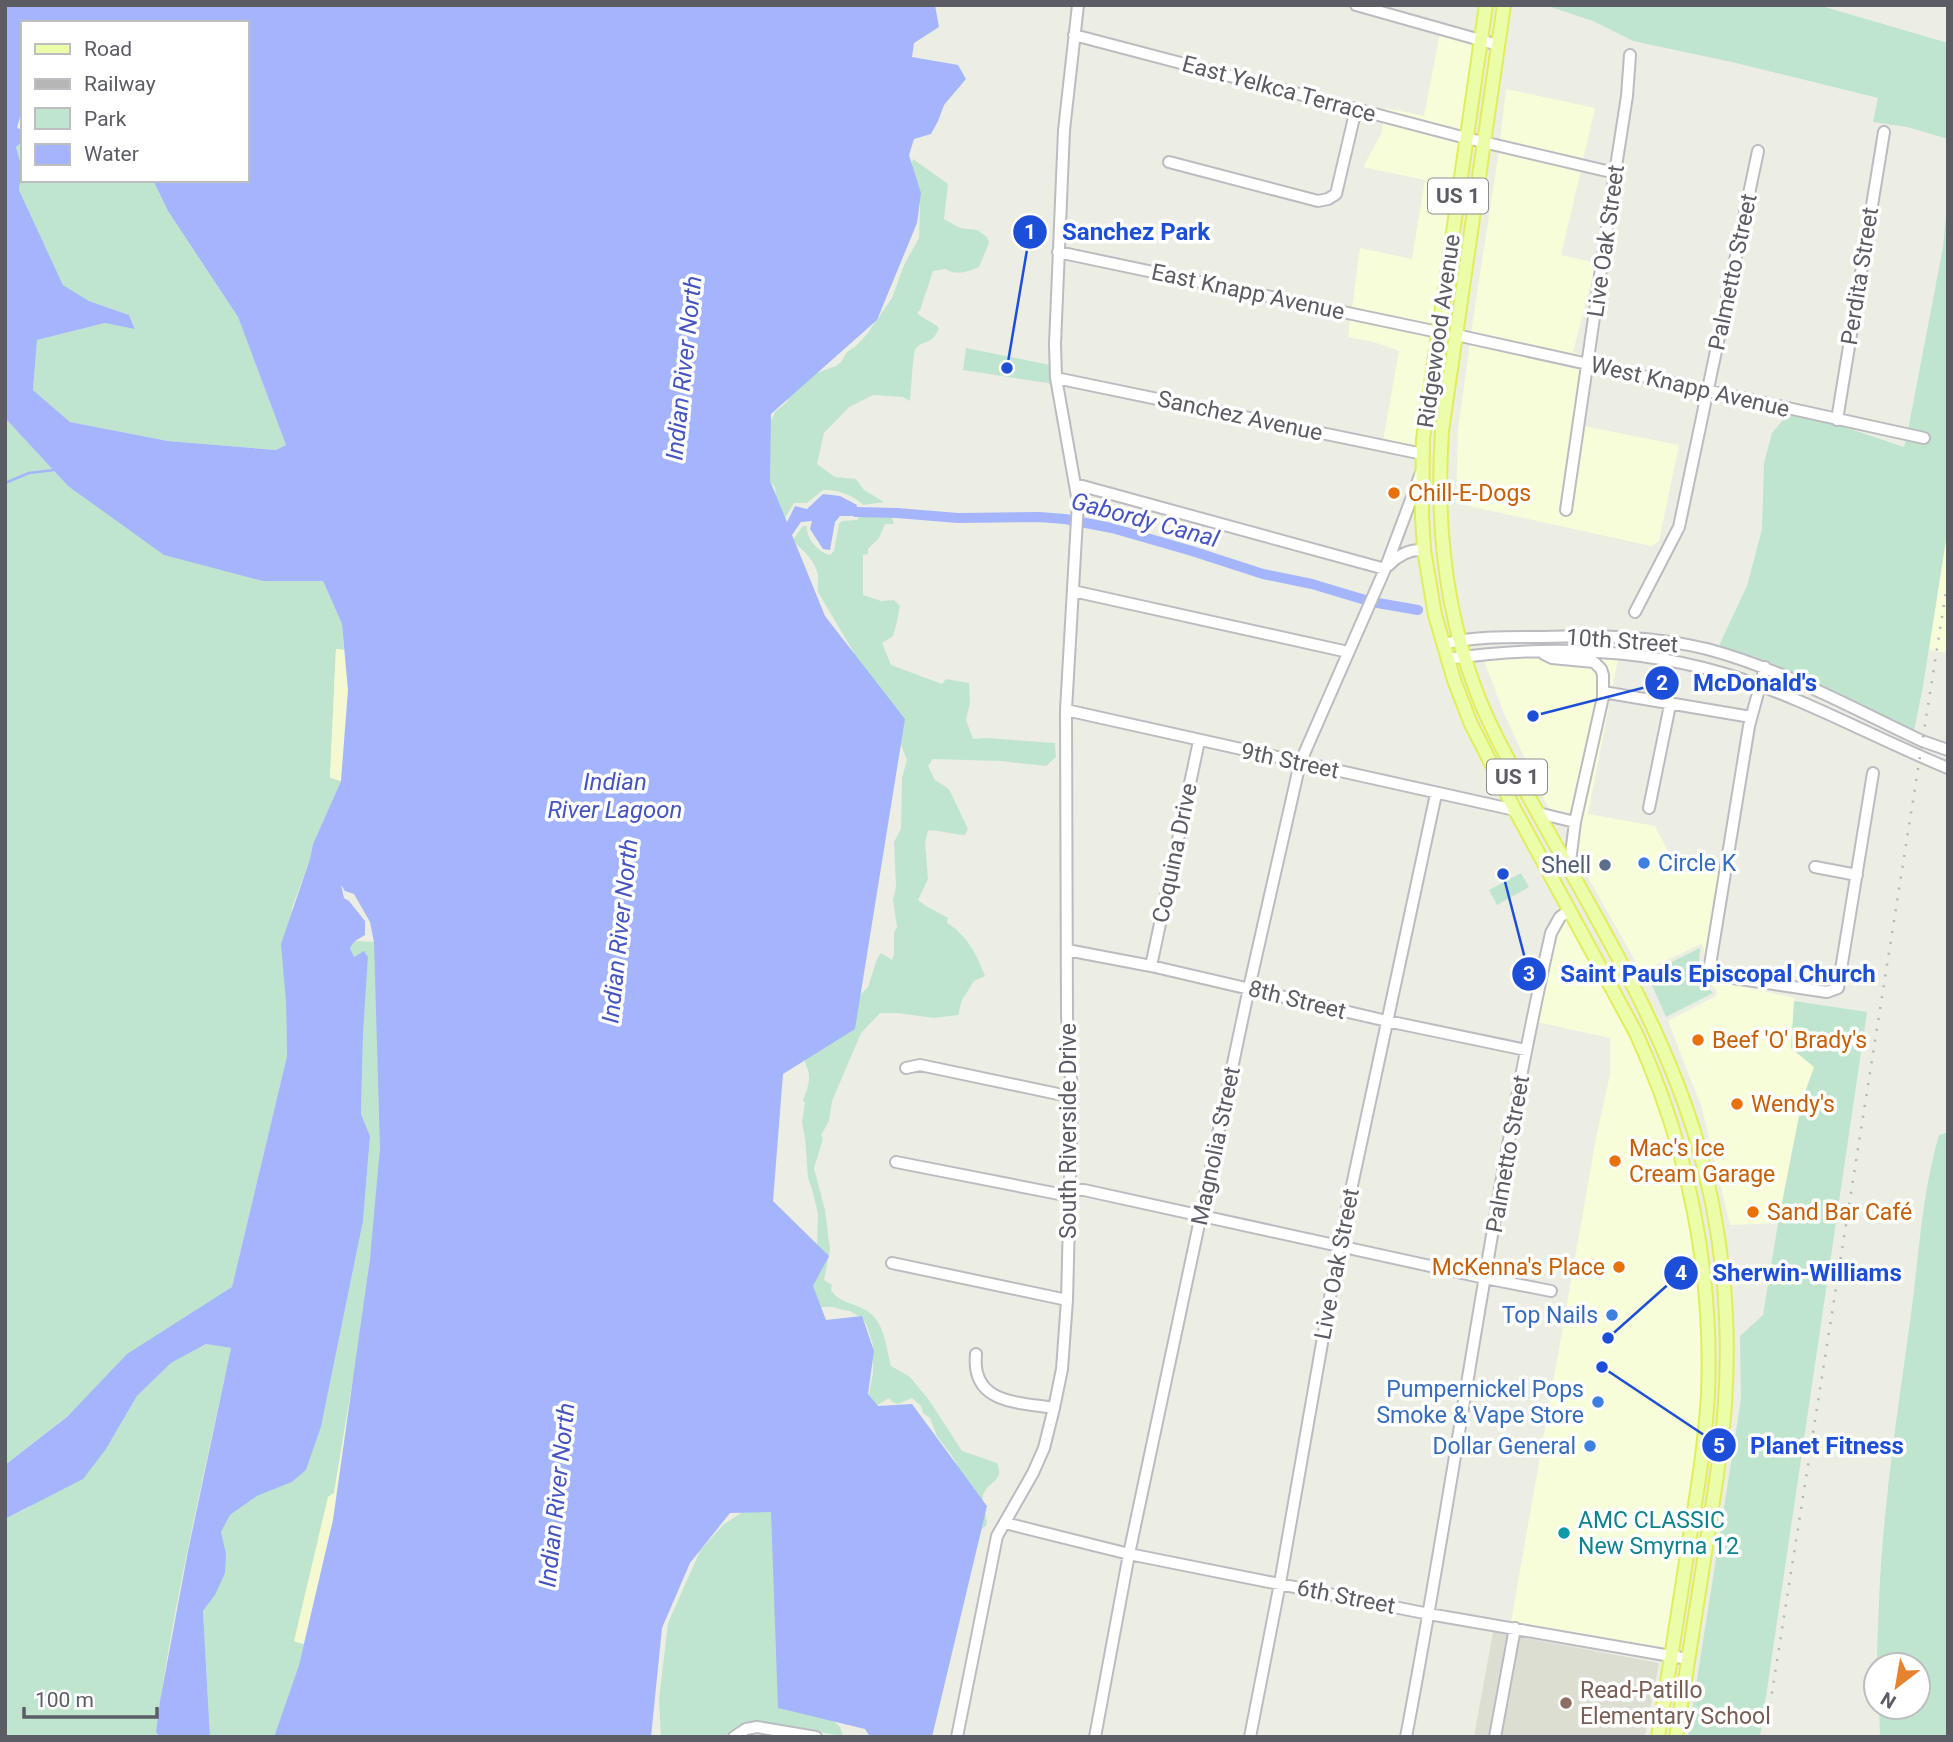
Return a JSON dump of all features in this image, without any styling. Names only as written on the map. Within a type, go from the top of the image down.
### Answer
[{"type":"main road","name":"Ridgewood Avenue","points":[[1443,644],[1424,551],[1423,439],[1486,5]]},
{"type":"main road","name":"Ridgewood Avenue","points":[[1460,640],[1442,545],[1439,488],[1442,431],[1504,5]]},
{"type":"main road","points":[[1442,305],[1449,327],[1456,335]]},
{"type":"main road","points":[[1438,332],[1452,364]]},
{"type":"main road","name":"US 1","points":[[1460,640],[1476,691],[1507,759],[1652,1023],[1677,1083],[1697,1142],[1717,1232],[1726,1327],[1725,1401],[1714,1494],[1676,1737]]},
{"type":"main road","name":"US 1","points":[[1443,644],[1471,724],[1515,810],[1626,1011],[1660,1089],[1680,1148],[1698,1231],[1708,1325],[1706,1417],[1658,1737]]},
{"type":"main road","points":[[1555,883],[1586,900]]},
{"type":"main road","points":[[1570,910],[1587,917],[1604,933]]},
{"type":"street","name":"South Riverside Drive","points":[[957,1737],[997,1536],[1044,1448],[1062,1369],[1067,1300],[1072,1097],[1067,1017],[1066,710],[1077,508],[1056,378],[1055,344],[1064,130],[1078,5]]},
{"type":"street","points":[[1356,5],[1498,45]]},
{"type":"street","name":"East Yelkca Terrace","points":[[1074,35],[1466,138],[1615,173]]},
{"type":"street","name":"Live Oak Street","points":[[1566,510],[1628,96],[1630,55]]},
{"type":"street","points":[[1169,162],[1318,201],[1328,200],[1336,194],[1356,109]]},
{"type":"street","name":"Perdita Street","points":[[1837,420],[1884,132]]},
{"type":"street","name":"Palmetto Street","points":[[1635,612],[1679,527],[1758,151]]},
{"type":"street","name":"East Knapp Avenue","points":[[1058,252],[1438,332]]},
{"type":"street","name":"West Knapp Avenue","points":[[1456,335],[1924,438]]},
{"type":"street","name":"Sanchez Avenue","points":[[1056,378],[1423,461]]},
{"type":"street","name":"Magnolia Street","points":[[1095,1737],[1129,1554],[1249,988],[1300,763],[1385,569],[1423,461]]},
{"type":"street","points":[[1075,484],[1385,569],[1396,557],[1406,552],[1424,551]]},
{"type":"street","points":[[1073,591],[1348,652]]},
{"type":"street","name":"10th Street","points":[[1443,644],[1460,640],[1594,635],[1653,639],[1705,649],[1765,667],[1948,750]]},
{"type":"street","points":[[1541,651],[1552,659],[1590,661],[1598,664],[1603,675],[1603,697],[1575,822],[1569,870]]},
{"type":"street","name":"10th Street","points":[[1447,659],[1541,651],[1618,653],[1723,673],[1794,699],[1948,768]]},
{"type":"street","points":[[1765,667],[1751,717],[1710,965],[1720,976],[1827,992],[1839,988],[1872,773]]},
{"type":"street","points":[[1603,692],[1751,717]]},
{"type":"street","points":[[1649,808],[1670,705]]},
{"type":"street","name":"9th Street","points":[[1066,710],[1515,810]]},
{"type":"street","points":[[1881,739],[1888,725]]},
{"type":"street","name":"Coquina Drive","points":[[1151,966],[1199,741]]},
{"type":"street","name":"Live Oak Street","points":[[1250,1737],[1339,1246],[1436,794]]},
{"type":"street","points":[[1538,813],[1575,822]]},
{"type":"street","points":[[1815,867],[1857,875]]},
{"type":"street","name":"Palmetto Street","points":[[1406,1737],[1526,1050],[1551,933],[1560,917],[1570,910]]},
{"type":"street","name":"8th Street","points":[[1067,950],[1151,966],[1526,1050]]},
{"type":"street","points":[[906,1068],[920,1065],[1072,1097]]},
{"type":"street","points":[[1660,1089],[1677,1083]]},
{"type":"street","points":[[1680,1148],[1697,1142]]},
{"type":"street","points":[[896,1162],[1059,1194],[1070,1190],[1084,1190],[1550,1291]]},
{"type":"street","points":[[892,1263],[1067,1300]]},
{"type":"street","points":[[1708,1325],[1726,1327]]},
{"type":"street","points":[[976,1354],[975,1368],[980,1382],[990,1393],[1002,1400],[1054,1408]]},
{"type":"street","points":[[1697,1491],[1714,1494]]},
{"type":"street","name":"6th Street","points":[[1005,1523],[1129,1554],[1429,1614],[1688,1659]]},
{"type":"street","points":[[1496,1737],[1515,1628]]},
{"type":"street","points":[[734,1737],[746,1729],[757,1727],[816,1737]]},
{"type":"shaded area","points":[[1440,34],[1475,44],[1462,131],[1385,111],[1385,108],[1424,116]]},
{"type":"shaded area","points":[[1506,89],[1595,108],[1583,160],[1500,140]]},
{"type":"shaded area","points":[[1383,121],[1460,141],[1434,326],[1352,309],[1360,248],[1412,259],[1425,180],[1363,167],[1382,132]]},
{"type":"shaded area","points":[[1499,151],[1581,170],[1561,255],[1596,263],[1573,352],[1585,358],[1471,333]]},
{"type":"shaded area","points":[[1350,319],[1432,336],[1416,447],[1383,441],[1399,351],[1348,337]]},
{"type":"shaded area","points":[[1470,343],[1583,368],[1561,515],[1570,515],[1584,426],[1679,445],[1659,541],[1651,546],[1456,503],[1458,430]]},
{"type":"shaded area","points":[[1948,527],[1948,653],[1929,650]]},
{"type":"shaded area","points":[[1539,656],[1550,663],[1589,666],[1594,668],[1599,676],[1596,690],[1598,697],[1572,816],[1551,811],[1542,796],[1503,711],[1484,660]]},
{"type":"shaded area","points":[[1596,658],[1618,659],[1588,814],[1655,826],[1676,867],[1720,873],[1706,977],[1703,974],[1704,948],[1701,944],[1645,970],[1643,975],[1575,854],[1608,673],[1605,665]]},
{"type":"shaded area","points":[[1567,918],[1645,1065],[1680,1174],[1693,1247],[1702,1322],[1700,1417],[1693,1484],[1667,1650],[1511,1622],[1597,1133],[1610,1075],[1610,1038],[1537,1022],[1556,934]]},
{"type":"shaded area","points":[[1707,979],[1795,998],[1791,1048],[1814,1067],[1802,1101],[1778,1223],[1730,1225],[1702,1108],[1668,1021],[1716,996],[1717,991]]},
{"type":"shaded area","name":"Read-Patillo Elementary School","points":[[1493,1632],[1659,1663],[1645,1737],[1474,1737]]},
{"type":"green space","points":[[1545,5],[1818,5],[1948,43],[1948,139],[1907,127],[1873,122],[1878,98],[1633,41],[1593,21]]},
{"type":"green space","points":[[21,143],[21,164],[16,147]]},
{"type":"green space","points":[[913,159],[948,184],[944,219],[960,228],[977,230],[987,237],[989,243],[979,267],[962,272],[945,269],[933,271],[917,313],[939,328],[933,338],[915,350],[910,401],[903,397],[873,395],[849,407],[824,433],[817,464],[835,477],[856,479],[864,490],[884,502],[863,505],[844,493],[823,490],[807,503],[794,503],[785,518],[776,500],[775,487],[764,476],[769,425],[775,412],[787,402],[792,392],[814,374],[841,362],[847,352],[867,334],[892,298],[904,265],[919,238],[920,204],[911,166]]},
{"type":"green space","points":[[21,175],[21,182],[154,182],[168,211],[238,317],[286,445],[276,450],[168,441],[70,422],[33,390],[37,340],[105,323],[135,328],[129,315],[89,301],[63,285],[19,190]]},
{"type":"green space","points":[[1948,194],[1948,527],[1914,731],[1771,663],[1719,648],[1747,586],[1762,529],[1764,463],[1772,433],[1788,414],[1841,426],[1904,447],[1906,440],[1927,444],[1929,434],[1908,430],[1943,247]]},
{"type":"green space","points":[[966,348],[1050,365],[1053,384],[963,370]]},
{"type":"green space","points":[[5,418],[68,486],[263,581],[323,581],[342,624],[344,650],[336,649],[330,778],[341,781],[313,844],[292,908],[286,1002],[287,1056],[232,1287],[5,1465]]},
{"type":"green space","points":[[860,516],[887,516],[892,518],[894,524],[885,524],[879,538],[868,549],[868,554],[863,555],[863,595],[881,601],[894,600],[900,606],[893,636],[882,643],[891,665],[942,684],[946,679],[969,683],[970,703],[966,720],[973,739],[1055,743],[1056,757],[1046,766],[1001,761],[933,759],[928,766],[935,780],[949,789],[968,829],[965,835],[928,831],[925,842],[928,879],[918,900],[948,918],[947,923],[971,946],[985,976],[974,981],[962,1000],[958,1015],[934,1018],[880,1013],[861,1033],[832,1101],[829,1121],[821,1135],[823,1139],[814,1168],[825,1210],[830,1250],[824,1280],[832,1285],[831,1290],[840,1299],[864,1309],[874,1317],[883,1334],[891,1366],[910,1377],[929,1400],[962,1451],[997,1463],[998,1477],[983,1496],[986,1526],[979,1531],[968,1484],[921,1406],[912,1398],[898,1404],[889,1398],[876,1406],[868,1399],[873,1373],[873,1345],[863,1319],[850,1311],[819,1307],[812,1288],[816,1279],[818,1214],[808,1178],[802,1122],[805,1103],[803,1100],[809,1077],[805,1053],[868,987],[881,953],[892,960],[894,955],[894,932],[897,927],[893,900],[896,887],[894,842],[901,829],[902,778],[907,760],[898,737],[852,661],[854,653],[818,592],[815,565],[794,542],[794,538],[803,526],[807,526],[808,535],[814,544],[830,555],[834,551],[839,524],[842,521],[857,520]]},
{"type":"green space","points":[[1521,873],[1529,887],[1497,905],[1489,890]]},
{"type":"green space","points":[[355,941],[374,942],[380,978],[378,1058],[381,1116],[378,1196],[355,1369],[334,1493],[328,1497],[295,1642],[304,1644],[299,1665],[274,1737],[210,1737],[203,1611],[215,1595],[226,1553],[221,1532],[230,1515],[257,1496],[292,1482],[306,1470],[321,1427],[363,1221],[370,1136],[361,1114],[368,957],[354,958],[350,948]]},
{"type":"green space","points":[[1700,948],[1698,976],[1713,993],[1666,1017],[1647,974]]},
{"type":"green space","points":[[1794,1001],[1867,1012],[1760,1737],[1688,1737],[1741,1399],[1740,1336],[1763,1315],[1802,1101],[1814,1067],[1791,1048]]},
{"type":"green space","points":[[1948,1132],[1948,1737],[1880,1737],[1879,1721],[1932,1721],[1932,1651],[1877,1651],[1887,1493],[1925,1201],[1939,1135]]},
{"type":"green space","points":[[206,1344],[231,1348],[171,1635],[156,1732],[160,1737],[5,1737],[5,1519],[28,1508],[106,1449],[137,1396],[171,1363]]},
{"type":"green space","points":[[747,1509],[772,1509],[827,1715],[840,1727],[843,1736],[757,1722],[743,1725],[728,1737],[661,1737],[659,1699],[668,1623],[700,1551],[723,1525]]},
{"type":"sand","points":[[336,649],[344,650],[348,690],[341,781],[330,777]]},
{"type":"sand","points":[[354,1373],[333,1520],[304,1644],[294,1641],[328,1497],[334,1493]]},
{"type":"water","name":"Indian River Lagoon","points":[[5,5],[935,5],[939,27],[914,43],[912,57],[958,65],[966,79],[944,105],[931,134],[914,139],[909,155],[921,193],[917,223],[877,320],[771,414],[770,481],[787,522],[795,506],[807,509],[823,494],[840,496],[857,505],[856,516],[840,516],[835,522],[830,550],[823,549],[810,529],[812,521],[801,522],[792,535],[825,616],[905,719],[855,1029],[783,1074],[773,1201],[829,1256],[813,1286],[826,1320],[862,1316],[874,1351],[868,1394],[878,1406],[912,1404],[987,1506],[932,1737],[870,1737],[865,1729],[778,1708],[771,1512],[730,1513],[690,1563],[662,1628],[651,1737],[274,1737],[299,1665],[333,1520],[370,1258],[380,1148],[374,942],[370,922],[354,894],[345,891],[341,885],[344,898],[365,921],[365,935],[350,948],[354,957],[364,951],[368,957],[361,1114],[370,1136],[363,1221],[321,1427],[306,1470],[292,1482],[257,1496],[230,1515],[221,1532],[226,1553],[225,1573],[215,1595],[203,1611],[210,1737],[160,1737],[156,1732],[188,1551],[231,1348],[206,1344],[171,1363],[137,1396],[106,1449],[83,1479],[5,1519],[5,1465],[68,1416],[127,1354],[232,1287],[287,1056],[281,944],[313,844],[341,781],[348,690],[342,624],[323,581],[263,581],[164,555],[68,486],[5,418]],"holes":[[[21,21],[248,21],[248,182],[154,182],[168,211],[238,317],[286,445],[276,450],[168,441],[70,422],[33,390],[37,340],[105,323],[135,329],[129,315],[89,301],[63,285],[19,190],[21,164],[16,147],[21,143],[21,129],[17,128],[21,113]]]},
{"type":"waterway","points":[[5,483],[29,473],[54,470]]},
{"type":"waterway","name":"Gabordy Canal","points":[[856,512],[958,518],[1065,519],[1112,528],[1263,574],[1312,584],[1372,602],[1418,610]]},
{"type":"railway","points":[[1765,1737],[1948,579]]},
{"type":"place","name":"Sanchez Park","points":[[1007,368]]},
{"type":"place","name":"Chill-E-Dogs","points":[[1394,493]]},
{"type":"place","name":"McDonald's","points":[[1533,716]]},
{"type":"place","name":"Circle K","points":[[1644,863]]},
{"type":"place","name":"Shell","points":[[1605,865]]},
{"type":"place","name":"Saint Pauls Episcopal Church","points":[[1503,874]]},
{"type":"place","name":"Beef 'O' Brady's","points":[[1698,1040]]},
{"type":"place","name":"Wendy's","points":[[1737,1104]]},
{"type":"place","name":"Mac's Ice Cream Garage","points":[[1615,1161]]},
{"type":"place","name":"Sand Bar Café","points":[[1753,1212]]},
{"type":"place","name":"McKenna's Place","points":[[1619,1267]]},
{"type":"place","name":"Top Nails","points":[[1612,1315]]},
{"type":"place","name":"Sherwin-Williams","points":[[1608,1338]]},
{"type":"place","name":"Planet Fitness","points":[[1602,1367]]},
{"type":"place","name":"Pumpernickel Pops Smoke & Vape Store","points":[[1598,1402]]},
{"type":"place","name":"Dollar General","points":[[1590,1446]]},
{"type":"place","name":"AMC CLASSIC New Smyrna 12","points":[[1564,1533]]},
{"type":"place","name":"Read-Patillo Elementary School","points":[[1566,1703]]},
{"type":"water label","name":"Indian River North","points":[[684,368]]},
{"type":"water label","name":"Indian River North","points":[[620,931]]},
{"type":"water label","name":"Indian River North","points":[[557,1495]]}]
